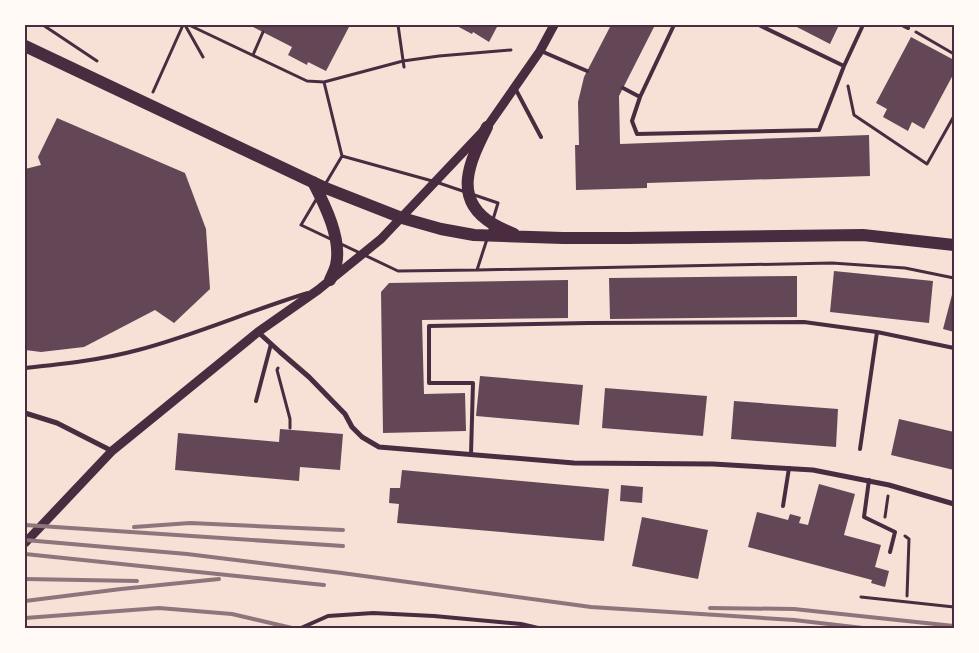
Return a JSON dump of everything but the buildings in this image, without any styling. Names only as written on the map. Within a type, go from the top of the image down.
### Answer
[{"type":"main road","points":[[25,46],[318,184],[402,218],[441,229],[474,235],[628,238],[863,235],[954,245]]},
{"type":"main road","points":[[487,127],[470,166],[467,180],[468,193],[473,205],[480,214],[492,224],[519,236]]},
{"type":"main road","points":[[318,184],[336,242],[336,267],[330,280]]},
{"type":"street","points":[[25,543],[112,451],[258,332],[318,290],[381,239],[487,127],[540,51],[554,25]]},
{"type":"street","points":[[258,332],[309,377],[345,414],[352,427],[362,437],[380,447],[574,463],[714,464],[813,470],[870,480],[954,504]]},
{"type":"street","points":[[25,413],[57,423],[112,451]]},
{"type":"lane","points":[[674,25],[640,97],[632,121],[637,134],[819,130],[862,25]]},
{"type":"lane","points":[[759,25],[844,66]]},
{"type":"lane","points":[[902,25],[908,28]]},
{"type":"lane","points":[[540,51],[587,71]]},
{"type":"lane","points":[[515,88],[541,137]]},
{"type":"lane","points":[[623,88],[640,97]]},
{"type":"lane","points":[[25,368],[91,361],[138,350],[192,334],[318,290]]},
{"type":"lane","points":[[471,454],[473,383],[429,382],[429,326],[804,322],[877,332],[954,348]]},
{"type":"lane","points":[[860,449],[877,332]]},
{"type":"lane","points":[[256,401],[271,344]]},
{"type":"lane","points":[[782,506],[788,468]]},
{"type":"lane","points":[[870,480],[864,517],[895,532],[890,552]]},
{"type":"lane","points":[[301,628],[328,616],[373,612],[521,624],[538,628]]},
{"type":"path","points":[[43,25],[101,64]]},
{"type":"path","points":[[186,25],[307,80],[324,82],[403,60],[511,50]]},
{"type":"path","points":[[186,25],[203,57]]},
{"type":"path","points":[[152,95],[186,25]]},
{"type":"path","points":[[398,25],[404,67]]},
{"type":"path","points":[[908,28],[954,54]]},
{"type":"path","points":[[253,55],[263,32]]},
{"type":"path","points":[[844,66],[854,115],[926,164],[954,116]]},
{"type":"path","points":[[324,82],[342,156]]},
{"type":"path","points":[[318,184],[342,156]]},
{"type":"path","points":[[342,156],[436,182]]},
{"type":"path","points":[[477,270],[832,263],[906,268],[954,278]]},
{"type":"path","points":[[280,352],[277,370],[290,419],[290,428]]},
{"type":"path","points":[[906,596],[907,577]]},
{"type":"path","points":[[861,597],[954,607]]},
{"type":"railway","points":[[134,527],[190,523],[343,530]]},
{"type":"railway","points":[[25,525],[343,546]]},
{"type":"railway","points":[[25,540],[187,554],[591,607],[794,620],[863,628]]},
{"type":"railway","points":[[25,554],[324,585]]},
{"type":"railway","points":[[25,579],[137,581]]},
{"type":"railway","points":[[25,601],[219,579]]},
{"type":"railway","points":[[25,618],[159,608],[232,614],[292,628]]},
{"type":"railway","points":[[710,608],[794,609],[954,626]]}]
